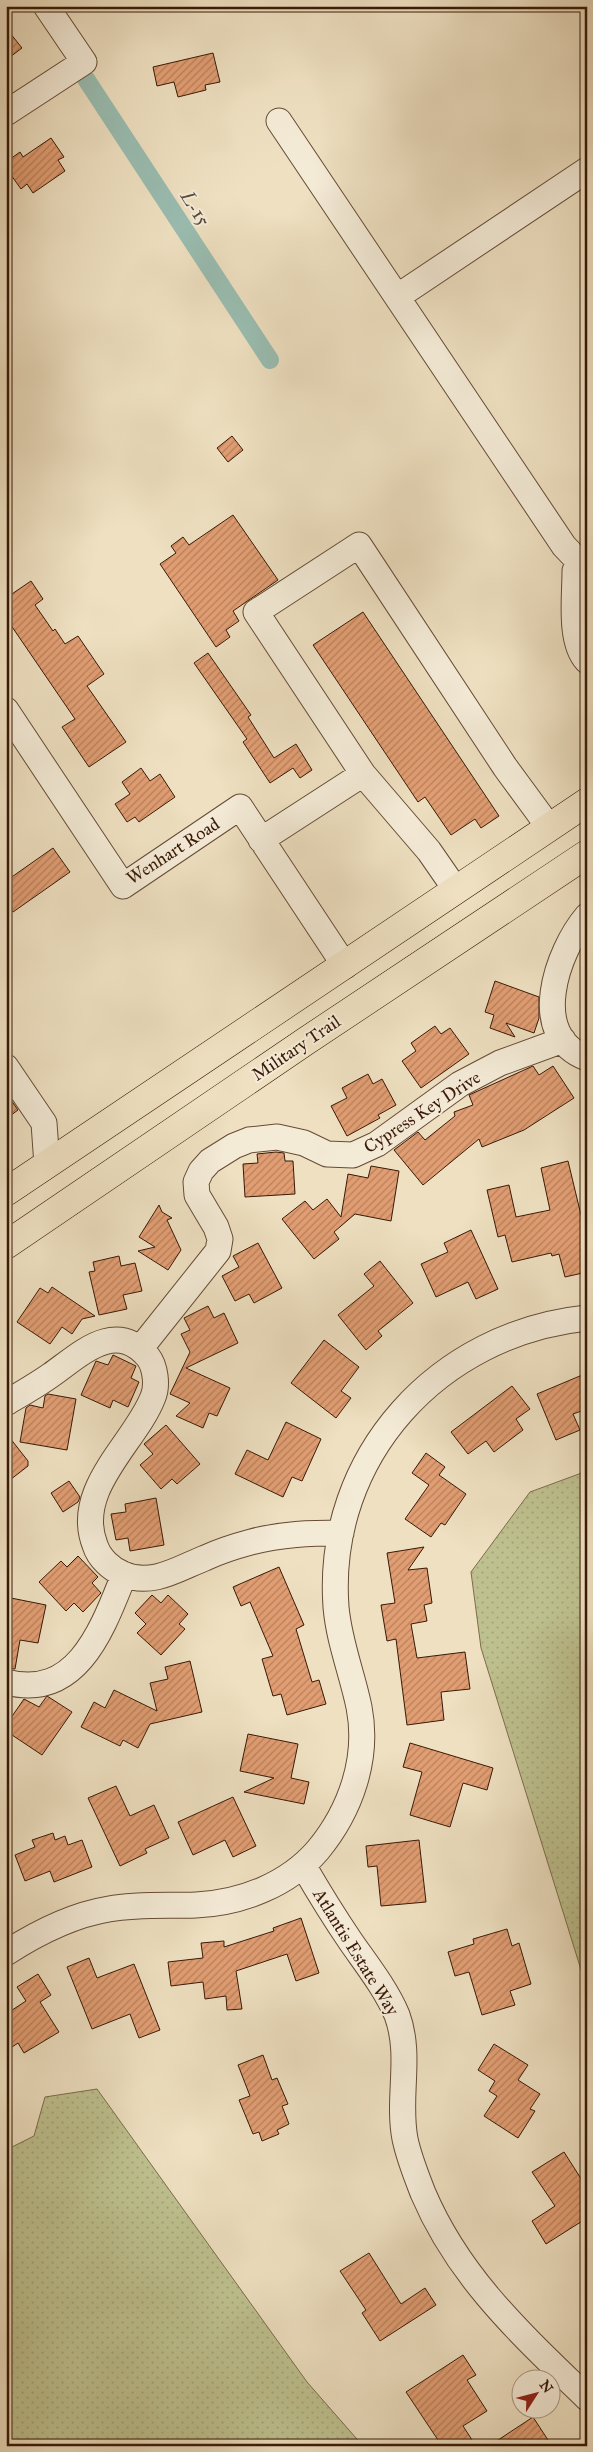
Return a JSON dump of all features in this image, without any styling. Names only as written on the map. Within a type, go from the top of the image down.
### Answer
[{"type":"main road","points":[[6,1192],[346,966],[587,802]]},
{"type":"main road","points":[[381,991],[381,963],[395,951],[514,871],[540,833]]},
{"type":"main road","name":"Military Trail","points":[[6,1245],[587,854]]},
{"type":"main road","points":[[161,1139],[177,1107],[334,1000],[345,979],[346,966]]},
{"type":"street","points":[[6,113],[84,62],[46,6]]},
{"type":"street","points":[[279,121],[564,546],[586,566],[575,572],[581,612],[576,640],[581,655],[587,661]]},
{"type":"street","points":[[397,297],[587,170]]},
{"type":"street","points":[[456,890],[429,850],[363,774],[256,612],[359,545],[505,767],[540,833]]},
{"type":"street","name":"Wenhart Road","points":[[6,710],[123,886],[240,808],[346,966]]},
{"type":"street","points":[[262,840],[363,774]]},
{"type":"street","points":[[587,916],[568,945],[558,968],[553,991],[553,1016],[563,1040],[572,1049],[587,1058]]},
{"type":"street","name":"Cypress Key Drive","points":[[140,1349],[218,1251],[220,1239],[216,1227],[197,1195],[196,1182],[201,1171],[210,1162],[234,1146],[263,1138],[291,1139],[327,1154],[340,1156],[366,1151],[460,1084],[500,1063],[563,1040]]},
{"type":"street","points":[[6,1067],[44,1124],[48,1165]]},
{"type":"street","points":[[6,1953],[49,1929],[107,1909],[144,1905],[194,1905],[233,1901],[281,1881],[303,1865],[332,1832],[345,1809],[355,1785],[360,1760],[362,1734],[359,1708],[342,1645],[336,1608],[336,1583],[341,1533],[348,1506],[362,1472],[380,1440],[402,1410],[420,1392],[464,1359],[513,1334],[561,1321],[587,1318]]},
{"type":"street","points":[[6,1403],[42,1381],[92,1346],[104,1341],[116,1339],[129,1342],[140,1349],[151,1361],[156,1384],[153,1397],[113,1459],[100,1485],[91,1511],[92,1537],[103,1560],[124,1575],[137,1578],[162,1576],[227,1549],[277,1536],[341,1533]]},
{"type":"street","points":[[6,1682],[23,1685],[42,1684],[54,1680],[78,1664],[94,1641],[107,1616],[124,1575]]},
{"type":"street","name":"Atlantis Estate Way","points":[[303,1865],[334,1917],[384,1990],[397,2016],[406,2059],[402,2113],[405,2139],[413,2167],[441,2230],[470,2276],[500,2312],[587,2398]]},
{"type":"green space","points":[[587,1471],[587,1989],[481,1648],[471,1572],[530,1492]]},
{"type":"green space","points":[[97,2089],[307,2382],[363,2446],[6,2446],[6,2150],[34,2136],[45,2097]]},
{"type":"building","points":[[6,28],[22,48],[6,60]]},
{"type":"building","points":[[213,53],[220,82],[205,85],[206,90],[178,97],[174,82],[157,86],[153,67]]},
{"type":"building","points":[[51,138],[64,157],[58,160],[65,171],[33,193],[27,184],[21,189],[6,168],[6,162],[20,152],[23,157]]},
{"type":"building","points":[[232,436],[243,450],[228,462],[217,448]]},
{"type":"building","points":[[233,515],[278,580],[233,611],[239,621],[226,630],[230,637],[216,647],[160,564],[176,553],[171,546],[183,537],[189,545]]},
{"type":"building","points":[[31,581],[43,599],[35,605],[53,631],[55,629],[65,644],[78,636],[104,674],[87,686],[126,742],[89,767],[62,727],[75,719],[6,618],[6,598]]},
{"type":"building","points":[[363,612],[499,816],[481,828],[475,819],[451,835],[425,797],[418,802],[313,645]]},
{"type":"building","points":[[208,653],[251,715],[248,717],[274,758],[296,744],[312,770],[300,778],[293,768],[270,783],[243,742],[247,739],[194,663]]},
{"type":"building","points":[[141,768],[150,781],[160,774],[175,797],[139,822],[135,817],[127,822],[115,804],[130,794],[122,782]]},
{"type":"building","points":[[53,848],[70,872],[13,912],[6,902],[6,881]]},
{"type":"building","points":[[495,981],[539,997],[539,1018],[534,1033],[506,1023],[515,1037],[490,1028],[494,1015],[485,1012]]},
{"type":"building","points":[[435,1026],[441,1034],[450,1028],[469,1054],[421,1088],[402,1061],[416,1051],[411,1043]]},
{"type":"building","points":[[533,1066],[539,1075],[553,1066],[574,1098],[524,1130],[482,1147],[479,1139],[423,1185],[394,1150],[418,1132],[425,1140],[455,1116],[454,1112],[473,1105],[469,1095]]},
{"type":"building","points":[[368,1074],[373,1084],[382,1079],[396,1105],[378,1115],[380,1118],[347,1136],[331,1106],[347,1098],[342,1088]]},
{"type":"building","points":[[6,1093],[18,1110],[6,1119]]},
{"type":"building","points":[[284,1153],[285,1161],[293,1161],[295,1194],[245,1197],[243,1164],[258,1163],[257,1154]]},
{"type":"building","points":[[568,1161],[587,1240],[587,1272],[565,1277],[559,1254],[552,1256],[551,1253],[512,1262],[505,1235],[498,1237],[487,1190],[509,1185],[516,1217],[550,1210],[541,1168]]},
{"type":"building","points":[[371,1166],[399,1171],[391,1221],[355,1214],[334,1232],[339,1239],[314,1259],[282,1219],[305,1201],[313,1210],[327,1199],[341,1217],[348,1174],[368,1178]]},
{"type":"building","points":[[159,1205],[162,1212],[172,1218],[167,1220],[181,1250],[168,1270],[138,1251],[155,1247],[139,1237]]},
{"type":"building","points":[[471,1230],[498,1289],[476,1299],[468,1282],[436,1297],[421,1264],[448,1252],[444,1243]]},
{"type":"building","points":[[258,1243],[282,1288],[254,1303],[249,1294],[235,1301],[222,1276],[239,1267],[233,1256]]},
{"type":"building","points":[[119,1256],[121,1266],[135,1263],[142,1291],[123,1295],[127,1309],[99,1315],[89,1272],[95,1271],[93,1262]]},
{"type":"building","points":[[380,1261],[413,1303],[378,1331],[382,1336],[366,1350],[338,1315],[374,1286],[364,1274]]},
{"type":"building","points":[[52,1287],[95,1316],[82,1319],[72,1334],[62,1327],[50,1344],[17,1322],[40,1288],[48,1293]]},
{"type":"building","points":[[208,1306],[214,1318],[224,1313],[238,1343],[186,1368],[230,1388],[217,1416],[209,1413],[203,1428],[176,1416],[190,1403],[170,1394],[190,1352],[181,1334],[190,1330],[184,1318]]},
{"type":"building","points":[[324,1340],[359,1367],[341,1391],[351,1398],[336,1418],[291,1383]]},
{"type":"building","points":[[113,1355],[136,1366],[131,1378],[139,1382],[128,1407],[113,1400],[110,1408],[81,1395],[96,1361],[108,1365]]},
{"type":"building","points":[[587,1373],[587,1409],[573,1414],[580,1430],[556,1440],[537,1394]]},
{"type":"building","points":[[512,1386],[530,1409],[516,1419],[523,1430],[494,1452],[486,1441],[468,1454],[451,1432]]},
{"type":"building","points":[[48,1394],[76,1399],[67,1450],[20,1442],[26,1408],[30,1405],[43,1408],[45,1396]]},
{"type":"building","points":[[286,1422],[321,1439],[302,1481],[292,1477],[283,1497],[235,1474],[247,1450],[268,1460]]},
{"type":"building","points":[[166,1425],[200,1464],[177,1484],[172,1479],[161,1489],[140,1465],[153,1454],[144,1444]]},
{"type":"building","points":[[6,1433],[28,1461],[28,1466],[6,1483]]},
{"type":"building","points":[[426,1453],[445,1467],[439,1475],[466,1494],[445,1525],[441,1523],[431,1537],[405,1519],[429,1485],[412,1473]]},
{"type":"building","points":[[69,1481],[80,1497],[78,1502],[63,1512],[51,1493]]},
{"type":"building","points":[[156,1498],[164,1545],[130,1551],[128,1538],[116,1540],[111,1514],[126,1512],[125,1504]]},
{"type":"building","points":[[424,1547],[408,1570],[427,1568],[432,1603],[424,1605],[427,1621],[411,1624],[417,1658],[465,1652],[470,1689],[441,1692],[444,1720],[407,1725],[396,1639],[387,1641],[381,1605],[395,1603],[387,1553]]},
{"type":"building","points":[[78,1556],[98,1577],[92,1583],[101,1593],[83,1612],[74,1603],[66,1611],[39,1582],[61,1561],[67,1567]]},
{"type":"building","points":[[279,1567],[304,1625],[296,1629],[312,1682],[319,1680],[326,1704],[287,1715],[281,1694],[273,1696],[262,1659],[273,1656],[250,1602],[241,1606],[233,1587]]},
{"type":"building","points":[[152,1595],[161,1603],[168,1595],[188,1614],[179,1624],[185,1629],[161,1655],[137,1633],[146,1624],[135,1613]]},
{"type":"building","points":[[6,1597],[46,1605],[38,1643],[20,1640],[15,1669],[6,1668]]},
{"type":"building","points":[[190,1661],[202,1712],[150,1724],[138,1748],[123,1740],[120,1746],[81,1727],[94,1702],[105,1708],[114,1690],[157,1711],[150,1683],[168,1679],[165,1667]]},
{"type":"building","points":[[47,1696],[72,1712],[42,1755],[6,1731],[6,1725],[24,1699],[39,1707]]},
{"type":"building","points":[[248,1734],[298,1744],[291,1778],[309,1782],[304,1804],[244,1792],[274,1778],[240,1771]]},
{"type":"building","points":[[410,1743],[493,1768],[487,1790],[463,1783],[450,1827],[410,1815],[422,1772],[403,1767]]},
{"type":"building","points":[[116,1786],[130,1816],[154,1805],[169,1838],[145,1849],[147,1853],[120,1866],[88,1798]]},
{"type":"building","points":[[233,1797],[256,1846],[233,1857],[225,1840],[193,1855],[178,1822]]},
{"type":"building","points":[[53,1833],[55,1840],[65,1836],[68,1845],[82,1840],[92,1867],[54,1882],[50,1871],[25,1881],[15,1855],[35,1847],[32,1840]]},
{"type":"building","points":[[419,1840],[426,1902],[381,1906],[377,1866],[368,1867],[366,1846]]},
{"type":"building","points":[[301,1918],[319,1973],[296,1981],[287,1954],[236,1971],[242,2009],[227,2010],[226,1996],[205,1999],[203,1982],[171,1986],[168,1962],[203,1958],[201,1943],[224,1941],[224,1947],[274,1931],[273,1928]]},
{"type":"building","points":[[507,1929],[512,1946],[519,1943],[531,1984],[510,1991],[515,2005],[482,2015],[469,1972],[455,1976],[448,1952],[474,1944],[473,1939]]},
{"type":"building","points":[[89,1958],[97,1978],[134,1964],[160,2030],[139,2038],[130,2014],[92,2029],[67,1967]]},
{"type":"building","points":[[38,1974],[51,1995],[40,2002],[59,2032],[24,2053],[18,2043],[6,2051],[6,2014],[26,2001],[17,1987]]},
{"type":"building","points":[[494,2044],[528,2065],[518,2080],[540,2094],[530,2109],[535,2111],[518,2138],[484,2116],[497,2096],[489,2091],[495,2081],[478,2070]]},
{"type":"building","points":[[263,2055],[272,2080],[277,2078],[288,2104],[282,2106],[289,2124],[277,2130],[279,2134],[262,2141],[259,2132],[253,2134],[239,2100],[250,2096],[238,2065]]},
{"type":"building","points":[[564,2152],[587,2188],[587,2218],[546,2244],[532,2221],[555,2206],[532,2172]]},
{"type":"building","points":[[369,2253],[401,2304],[425,2288],[436,2305],[380,2341],[362,2313],[366,2310],[340,2271]]},
{"type":"building","points":[[463,2355],[476,2375],[467,2380],[487,2411],[463,2426],[476,2446],[442,2446],[406,2392]]},
{"type":"building","points":[[528,2420],[535,2420],[548,2440],[540,2446],[489,2446]]},
{"type":"waterway","name":"L-15","points":[[86,79],[270,360]]}]
